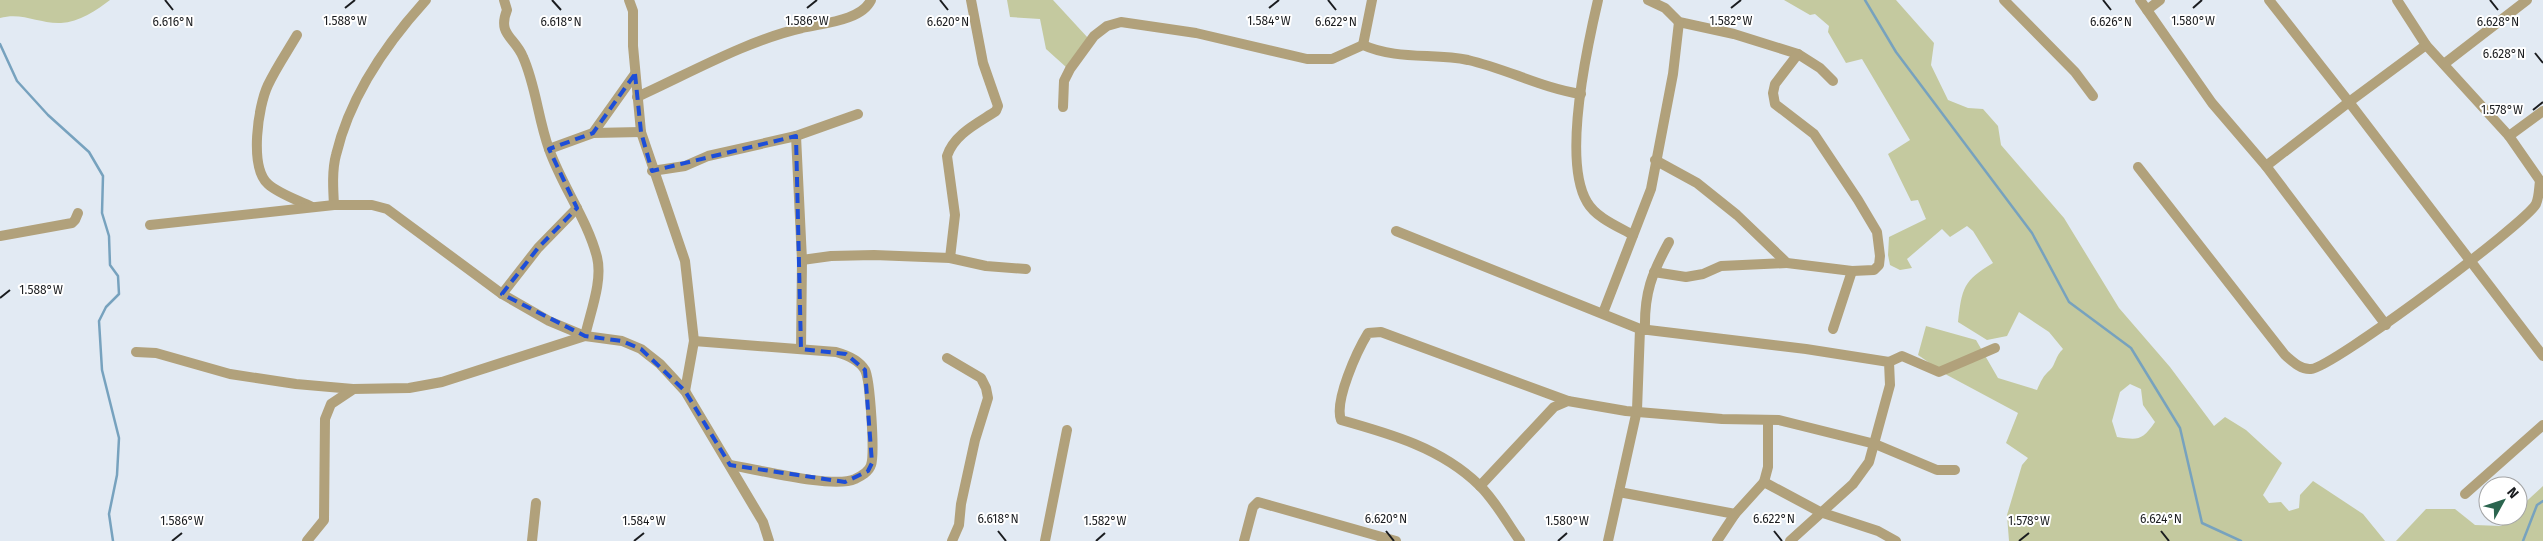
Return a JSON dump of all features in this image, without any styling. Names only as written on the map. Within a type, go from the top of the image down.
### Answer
[{"type":"street","points":[[334,204],[336,156],[347,117],[372,70],[426,0]]},
{"type":"street","points":[[504,0],[507,10],[503,21],[504,30],[523,55],[549,149],[577,208],[597,258],[598,270],[584,336]]},
{"type":"street","points":[[629,0],[632,11],[640,132],[652,171],[685,261],[694,341],[685,391]]},
{"type":"street","points":[[637,97],[762,41],[802,28],[836,23],[866,8],[871,0]]},
{"type":"street","points":[[950,258],[955,215],[947,156],[950,146],[960,136],[996,112],[998,106],[983,62],[971,0]]},
{"type":"street","points":[[1363,44],[1372,0]]},
{"type":"street","points":[[1598,0],[1581,94],[1576,152],[1577,169],[1587,202],[1596,213],[1633,235]]},
{"type":"street","points":[[1648,0],[1665,8],[1679,22],[1734,34],[1798,54],[1820,68],[1833,81]]},
{"type":"street","points":[[2004,0],[2075,72],[2093,96]]},
{"type":"street","points":[[2140,0],[2212,103],[2266,166],[2386,325]]},
{"type":"street","points":[[2147,10],[2160,0]]},
{"type":"street","points":[[2138,167],[2284,356],[2298,366],[2310,369],[2324,365],[2386,325],[2530,210],[2536,204],[2542,183],[2509,136],[2426,45],[2397,0]]},
{"type":"street","points":[[2444,64],[2527,0]]},
{"type":"street","points":[[2274,2],[2468,260],[2543,356]]},
{"type":"street","points":[[1063,107],[1064,81],[1070,69],[1094,36],[1107,26],[1121,22],[1196,33],[1307,59],[1332,59],[1363,44],[1384,52],[1465,60],[1493,66],[1548,88],[1581,94]]},
{"type":"street","points":[[1603,313],[1650,189],[1672,74],[1679,22]]},
{"type":"street","points":[[297,35],[267,86],[256,138],[257,159],[260,173],[268,184],[313,207]]},
{"type":"street","points":[[2266,166],[2426,45]]},
{"type":"street","points":[[1654,272],[1686,277],[1703,274],[1722,266],[1788,263],[1852,271],[1874,270],[1878,265],[1877,232],[1814,134],[1775,104],[1772,93],[1775,84],[1798,54]]},
{"type":"street","points":[[593,133],[635,74]]},
{"type":"street","points":[[2509,136],[2543,111]]},
{"type":"street","points":[[652,171],[685,166],[725,152],[796,136],[858,114]]},
{"type":"street","points":[[549,149],[593,133],[640,132]]},
{"type":"street","points":[[796,136],[802,260],[801,349]]},
{"type":"street","points":[[1655,160],[1697,183],[1737,215],[1788,263]]},
{"type":"street","points":[[150,225],[334,204],[372,205],[387,209],[502,294],[549,321],[584,336],[622,341],[641,349],[660,364],[685,391],[763,522],[769,541]]},
{"type":"street","points":[[502,294],[538,248],[577,208]]},
{"type":"street","points":[[0,236],[72,223],[76,220],[78,212]]},
{"type":"street","points":[[1396,231],[1643,330],[1806,349],[1888,362],[1902,356],[1939,372],[1995,348]]},
{"type":"street","points":[[1608,541],[1636,410],[1644,306],[1648,286],[1669,242]]},
{"type":"street","points":[[802,260],[831,256],[874,255],[950,258],[986,266],[1026,269]]},
{"type":"street","points":[[1833,329],[1852,271]]},
{"type":"street","points":[[1520,541],[1480,486],[1451,461],[1400,437],[1341,420],[1338,411],[1341,398],[1362,342],[1368,333],[1381,332],[1568,401],[1626,411],[1636,410],[1722,419],[1790,422],[1875,444],[1937,470],[1955,470]]},
{"type":"street","points":[[136,352],[156,353],[230,374],[353,389],[409,388],[442,382],[584,336]]},
{"type":"street","points":[[694,341],[846,354],[854,358],[865,370],[873,441],[872,463],[868,471],[845,482],[787,476],[730,465]]},
{"type":"street","points":[[947,358],[981,378],[988,398],[975,440],[961,504],[959,526],[952,541]]},
{"type":"street","points":[[1790,541],[1862,474],[1869,462],[1890,385],[1888,362]]},
{"type":"street","points":[[307,541],[324,520],[325,419],[330,404],[353,389]]},
{"type":"street","points":[[1480,486],[1554,407],[1568,401]]},
{"type":"street","points":[[1717,541],[1735,514],[1764,482],[1768,467],[1768,420]]},
{"type":"street","points":[[2465,494],[2543,425]]},
{"type":"street","points":[[1046,541],[1067,430]]},
{"type":"street","points":[[1764,482],[1820,512],[1878,531],[1896,541]]},
{"type":"street","points":[[1619,492],[1735,514]]},
{"type":"street","points":[[1244,541],[1253,507],[1258,502],[1396,541]]},
{"type":"street","points":[[532,541],[536,503]]},
{"type":"highlighted area","points":[[635,74],[641,132],[652,171],[796,136],[801,349],[846,354],[865,370],[872,463],[868,471],[845,482],[730,465],[685,391],[641,349],[622,341],[585,336],[502,294],[538,248],[577,208],[549,149],[593,133]]},
{"type":"green space","points":[[0,0],[110,0],[81,18],[68,22],[53,23],[16,16],[0,18]]},
{"type":"green space","points":[[1007,0],[1053,0],[1088,38],[1066,67],[1046,49],[1040,19],[1010,17]]},
{"type":"green space","points":[[1784,0],[1896,0],[1934,43],[1931,65],[1948,100],[1968,108],[1983,109],[1998,126],[2001,145],[2064,218],[2119,308],[2170,367],[2214,426],[2225,417],[2246,430],[2282,463],[2263,495],[2269,503],[2281,502],[2289,511],[2299,508],[2300,495],[2313,481],[2363,514],[2385,541],[2009,541],[2007,515],[2022,465],[2028,458],[2006,443],[2018,413],[1947,375],[1918,355],[1926,326],[1976,340],[1998,378],[2037,390],[2042,379],[2052,368],[2058,354],[2063,349],[2049,332],[2019,312],[2007,336],[1987,340],[1958,322],[1961,301],[1966,287],[1975,275],[1993,263],[1973,231],[1967,226],[1950,237],[1942,229],[1907,259],[1912,268],[1900,270],[1890,265],[1888,255],[1889,237],[1926,219],[1918,200],[1911,201],[1888,154],[1910,140],[1862,59],[1846,63],[1828,32],[1829,26],[1815,14],[1810,15]],"holes":[[[2130,384],[2141,389],[2143,405],[2155,422],[2147,433],[2139,438],[2117,437],[2112,421],[2120,392]]]},
{"type":"green space","points":[[2543,486],[2543,541],[2396,541],[2426,509],[2455,509],[2478,526],[2528,526],[2528,500]]},
{"type":"waterway","points":[[1865,0],[1896,52],[2032,233],[2069,302],[2131,348],[2180,428],[2202,523],[2241,541]]},
{"type":"waterway","points":[[0,44],[17,81],[48,115],[89,152],[103,176],[102,213],[109,236],[110,265],[118,276],[119,294],[106,307],[99,321],[102,370],[119,438],[117,475],[109,514],[113,541]]},
{"type":"waterway","points":[[2523,541],[2537,505],[2543,501]]}]
